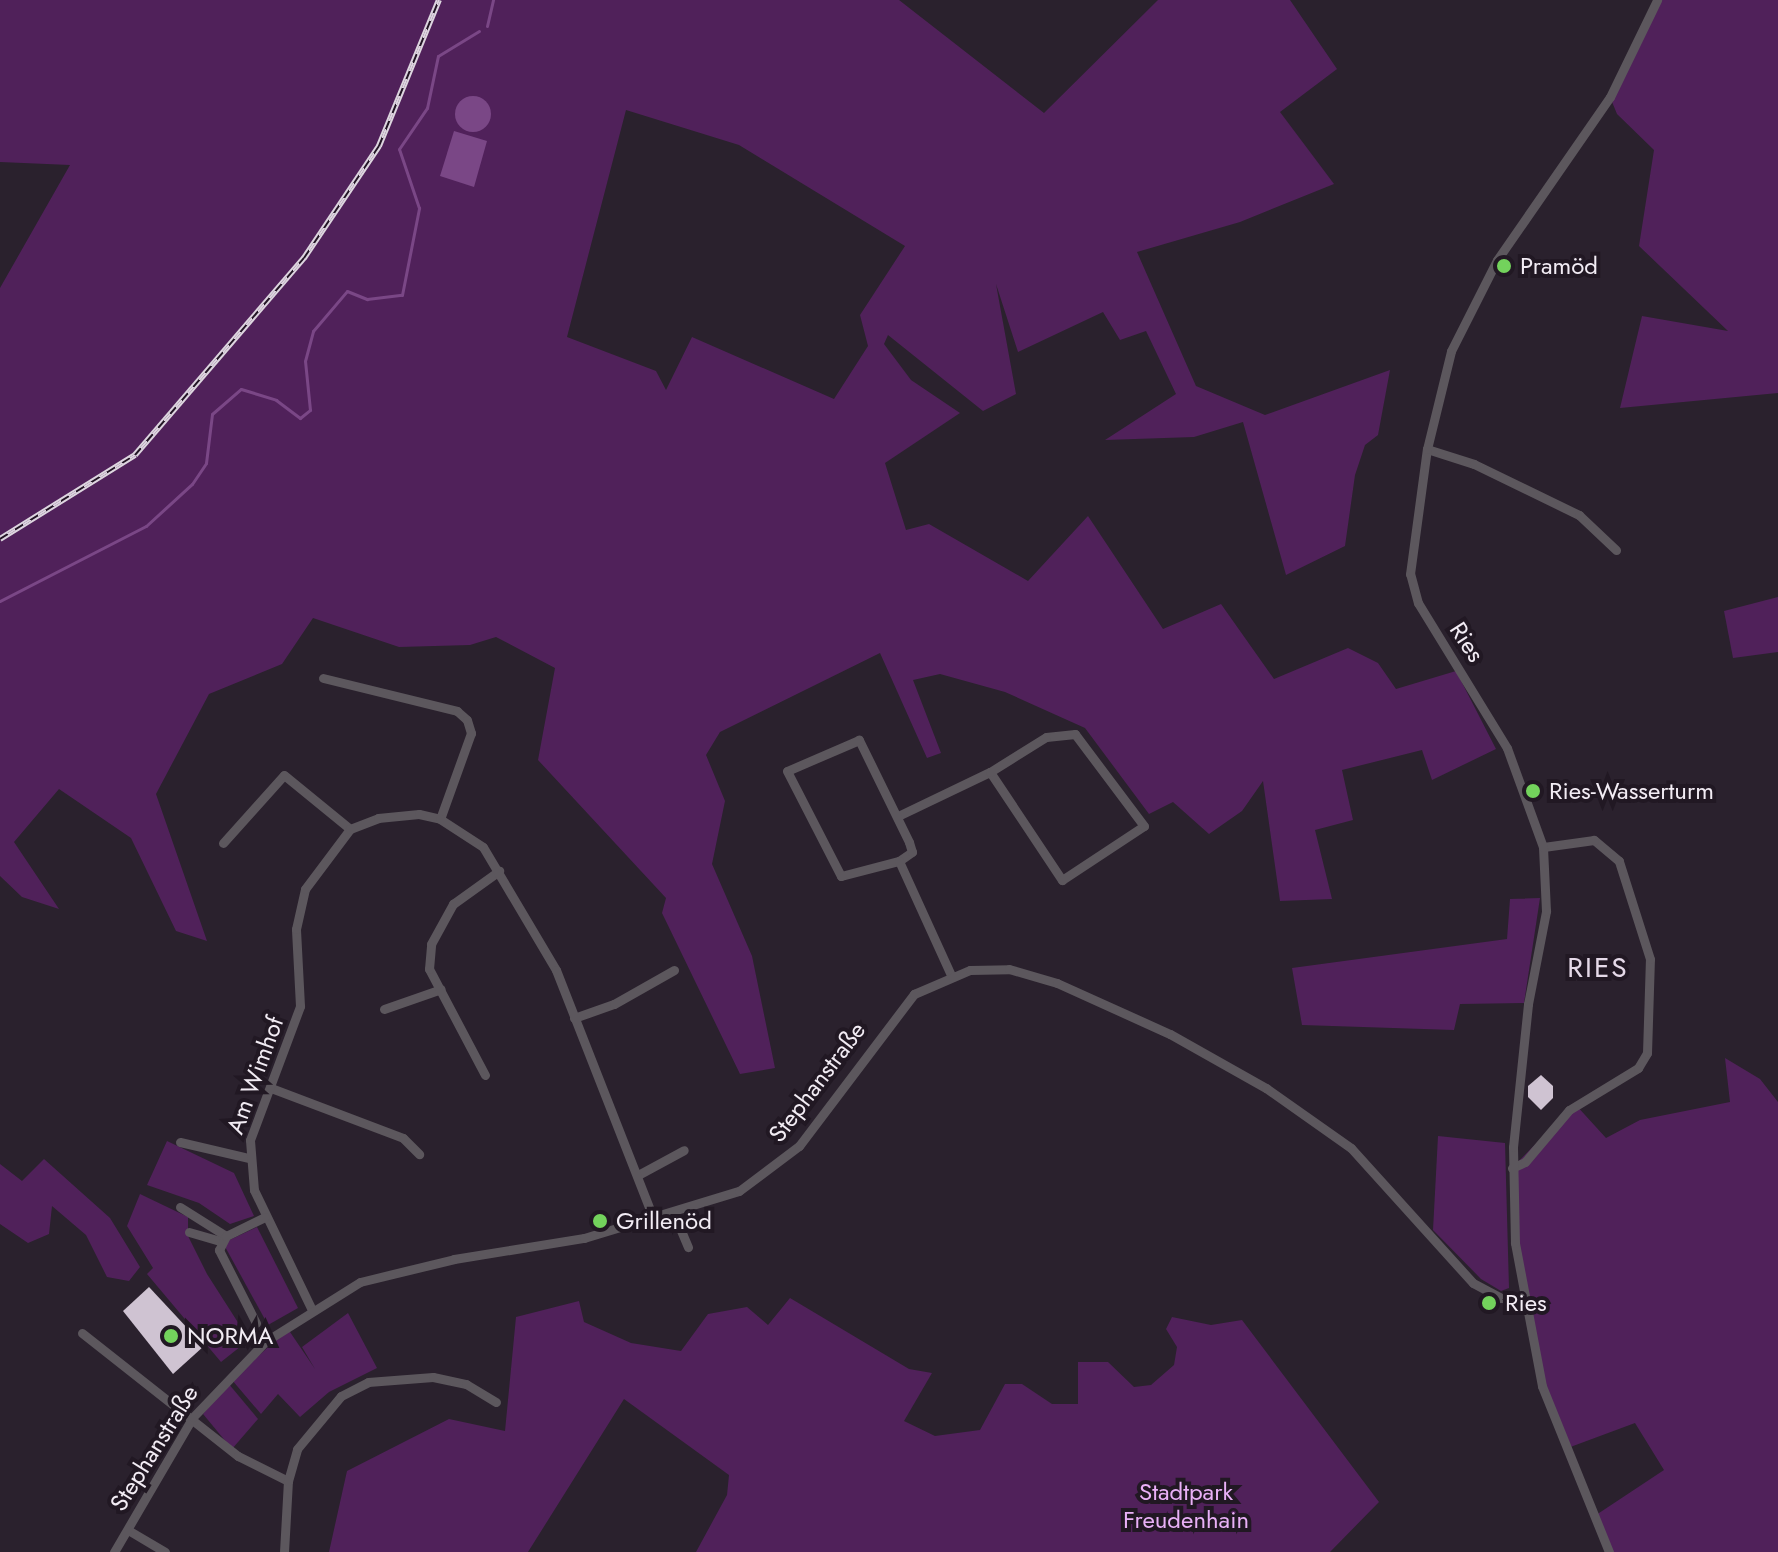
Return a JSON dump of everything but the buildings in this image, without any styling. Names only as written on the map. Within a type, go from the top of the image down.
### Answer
[{"type":"street","name":"Ries","points":[[1609,1552],[1542,1386],[1522,1299],[1512,1168],[1528,1004],[1546,911],[1543,847],[1524,786],[1493,721],[1414,591],[1411,554],[1427,449],[1451,351],[1485,281],[1600,111],[1657,0]]},
{"type":"street","points":[[1427,449],[1474,464],[1579,515],[1616,550]]},
{"type":"street","points":[[323,678],[457,711],[467,720],[471,733],[440,819]]},
{"type":"street","points":[[898,816],[990,772],[1046,737],[1075,734],[1144,826],[1062,880],[990,772]]},
{"type":"street","points":[[859,740],[898,816],[912,852],[899,861],[841,876],[787,771],[859,740]]},
{"type":"street","points":[[223,843],[284,775],[350,829],[399,814],[440,819],[483,847],[531,920],[574,1018],[603,1102],[638,1175],[654,1220]]},
{"type":"street","name":"Am Wimhof","points":[[312,1310],[265,1217],[249,1158],[257,1115],[271,1088],[300,1006],[296,929],[305,889],[350,829]]},
{"type":"street","points":[[1512,1168],[1525,1162],[1569,1110],[1638,1068],[1647,1053],[1650,959],[1619,861],[1594,840],[1543,847]]},
{"type":"street","points":[[899,861],[951,975]]},
{"type":"street","points":[[485,1075],[429,969],[437,925],[453,904],[499,871]]},
{"type":"street","name":"Stephanstraße","points":[[114,1552],[193,1417],[241,1362],[312,1310],[360,1282],[654,1220],[739,1191],[777,1167],[815,1126],[899,1008],[951,975],[996,968],[1027,972],[1210,1055],[1351,1148],[1473,1283],[1501,1298],[1522,1299]]},
{"type":"street","points":[[574,1018],[614,1004],[674,970]]},
{"type":"street","points":[[384,1009],[441,989]]},
{"type":"street","points":[[271,1088],[403,1138],[419,1154]]},
{"type":"street","name":"Am Wimhof","points":[[180,1142],[249,1158]]},
{"type":"street","points":[[638,1175],[684,1150]]},
{"type":"street","points":[[180,1207],[223,1238],[225,1264],[256,1323]]},
{"type":"street","points":[[674,1214],[688,1247]]},
{"type":"street","points":[[189,1232],[223,1238],[265,1217]]},
{"type":"street","points":[[82,1333],[193,1417],[238,1456],[288,1481]]},
{"type":"street","points":[[284,1552],[288,1481],[297,1449],[316,1419],[368,1382],[433,1377],[466,1384],[496,1402]]},
{"type":"street","points":[[128,1530],[165,1552]]},
{"type":"green space","points":[[0,0],[899,0],[1044,113],[1158,0],[1290,0],[1337,69],[1280,112],[1334,184],[1240,222],[1137,252],[1196,386],[1265,415],[1390,370],[1378,435],[1365,445],[1355,475],[1345,546],[1286,575],[1243,422],[1194,437],[1105,440],[1176,394],[1146,331],[1120,340],[1103,312],[1018,352],[996,284],[1016,394],[983,411],[888,335],[884,344],[911,380],[960,413],[885,463],[906,530],[929,524],[1028,581],[1088,516],[1163,629],[1221,604],[1274,679],[1348,648],[1378,663],[1396,689],[1456,671],[1496,749],[1432,780],[1422,750],[1342,770],[1353,820],[1315,830],[1332,899],[1280,901],[1263,781],[1242,811],[1209,834],[1173,802],[1149,814],[1085,728],[1005,692],[940,674],[913,680],[941,753],[927,758],[880,653],[720,732],[706,755],[725,801],[712,864],[752,956],[775,1068],[740,1074],[662,913],[666,898],[538,760],[555,668],[496,637],[470,645],[399,647],[313,618],[282,664],[209,694],[156,794],[207,941],[176,931],[131,838],[59,789],[14,842],[59,909],[22,897],[0,876],[0,288],[70,165],[0,162]],"holes":[[[626,110],[739,145],[905,246],[860,315],[868,346],[834,399],[692,337],[666,390],[656,371],[567,337]]]},
{"type":"green space","points":[[1657,0],[1778,0],[1778,393],[1620,408],[1642,316],[1728,331],[1639,246],[1654,150],[1617,114],[1610,97]]},
{"type":"green space","points":[[1778,597],[1778,652],[1733,658],[1724,611]]},
{"type":"green space","points":[[1540,898],[1524,1003],[1460,1004],[1454,1030],[1302,1025],[1292,968],[1507,939],[1510,899]]},
{"type":"green space","points":[[1725,1058],[1760,1079],[1778,1102],[1778,1552],[1609,1552],[1593,1517],[1664,1470],[1635,1423],[1565,1449],[1527,1327],[1512,1168],[1575,1104],[1606,1138],[1640,1120],[1730,1102]]},
{"type":"green space","points":[[1438,1136],[1505,1143],[1509,1288],[1501,1291],[1481,1279],[1433,1230]]},
{"type":"green space","points":[[167,1141],[234,1173],[254,1216],[230,1224],[199,1203],[147,1185]]},
{"type":"green space","points":[[44,1159],[110,1218],[140,1267],[129,1281],[107,1277],[86,1235],[52,1206],[49,1234],[28,1243],[0,1224],[0,1164],[22,1181]]},
{"type":"green space","points":[[140,1194],[188,1217],[188,1236],[207,1274],[246,1335],[252,1330],[255,1335],[221,1362],[147,1274],[153,1268],[127,1226]]},
{"type":"green space","points":[[257,1227],[298,1308],[268,1325],[223,1243]]},
{"type":"green space","name":"Stadtpark Freudenhain","points":[[790,1298],[909,1369],[932,1373],[904,1421],[935,1436],[980,1430],[1005,1384],[1022,1384],[1052,1404],[1078,1404],[1078,1362],[1108,1362],[1134,1387],[1151,1385],[1174,1365],[1177,1347],[1166,1329],[1172,1317],[1211,1325],[1242,1320],[1379,1502],[1330,1552],[696,1552],[727,1495],[729,1475],[624,1399],[528,1552],[329,1552],[347,1471],[449,1419],[505,1431],[516,1317],[579,1301],[584,1322],[631,1343],[681,1351],[708,1314],[747,1307],[768,1325]]},
{"type":"green space","points":[[348,1313],[377,1368],[329,1392],[300,1417],[278,1394],[261,1414],[232,1380],[288,1329],[315,1369],[302,1347]]},
{"type":"green space","points":[[228,1383],[258,1419],[232,1449],[203,1414]]},
{"type":"shaded area","points":[[473,96],[486,101],[491,114],[486,127],[473,132],[460,127],[455,114],[460,101]]},
{"type":"shaded area","points":[[454,131],[487,141],[474,187],[440,176]]},
{"type":"waterway","points":[[487,26],[493,0]]},
{"type":"waterway","points":[[0,601],[146,526],[192,484],[206,463],[212,414],[241,389],[276,400],[300,418],[310,410],[305,361],[313,331],[347,291],[367,299],[402,295],[419,208],[399,149],[427,108],[438,56],[479,31]]},
{"type":"railway","points":[[0,539],[135,455],[304,258],[379,146],[439,0]]},
{"type":"place","name":"Pramöd","points":[[1504,266]]},
{"type":"place","name":"Ries-Wasserturm","points":[[1533,791]]},
{"type":"place","name":"Grillenöd","points":[[600,1221]]},
{"type":"place","name":"Ries","points":[[1489,1303]]},
{"type":"place","name":"NORMA","points":[[171,1336]]},
{"type":"district","name":"RIES","points":[[1598,968]]}]
